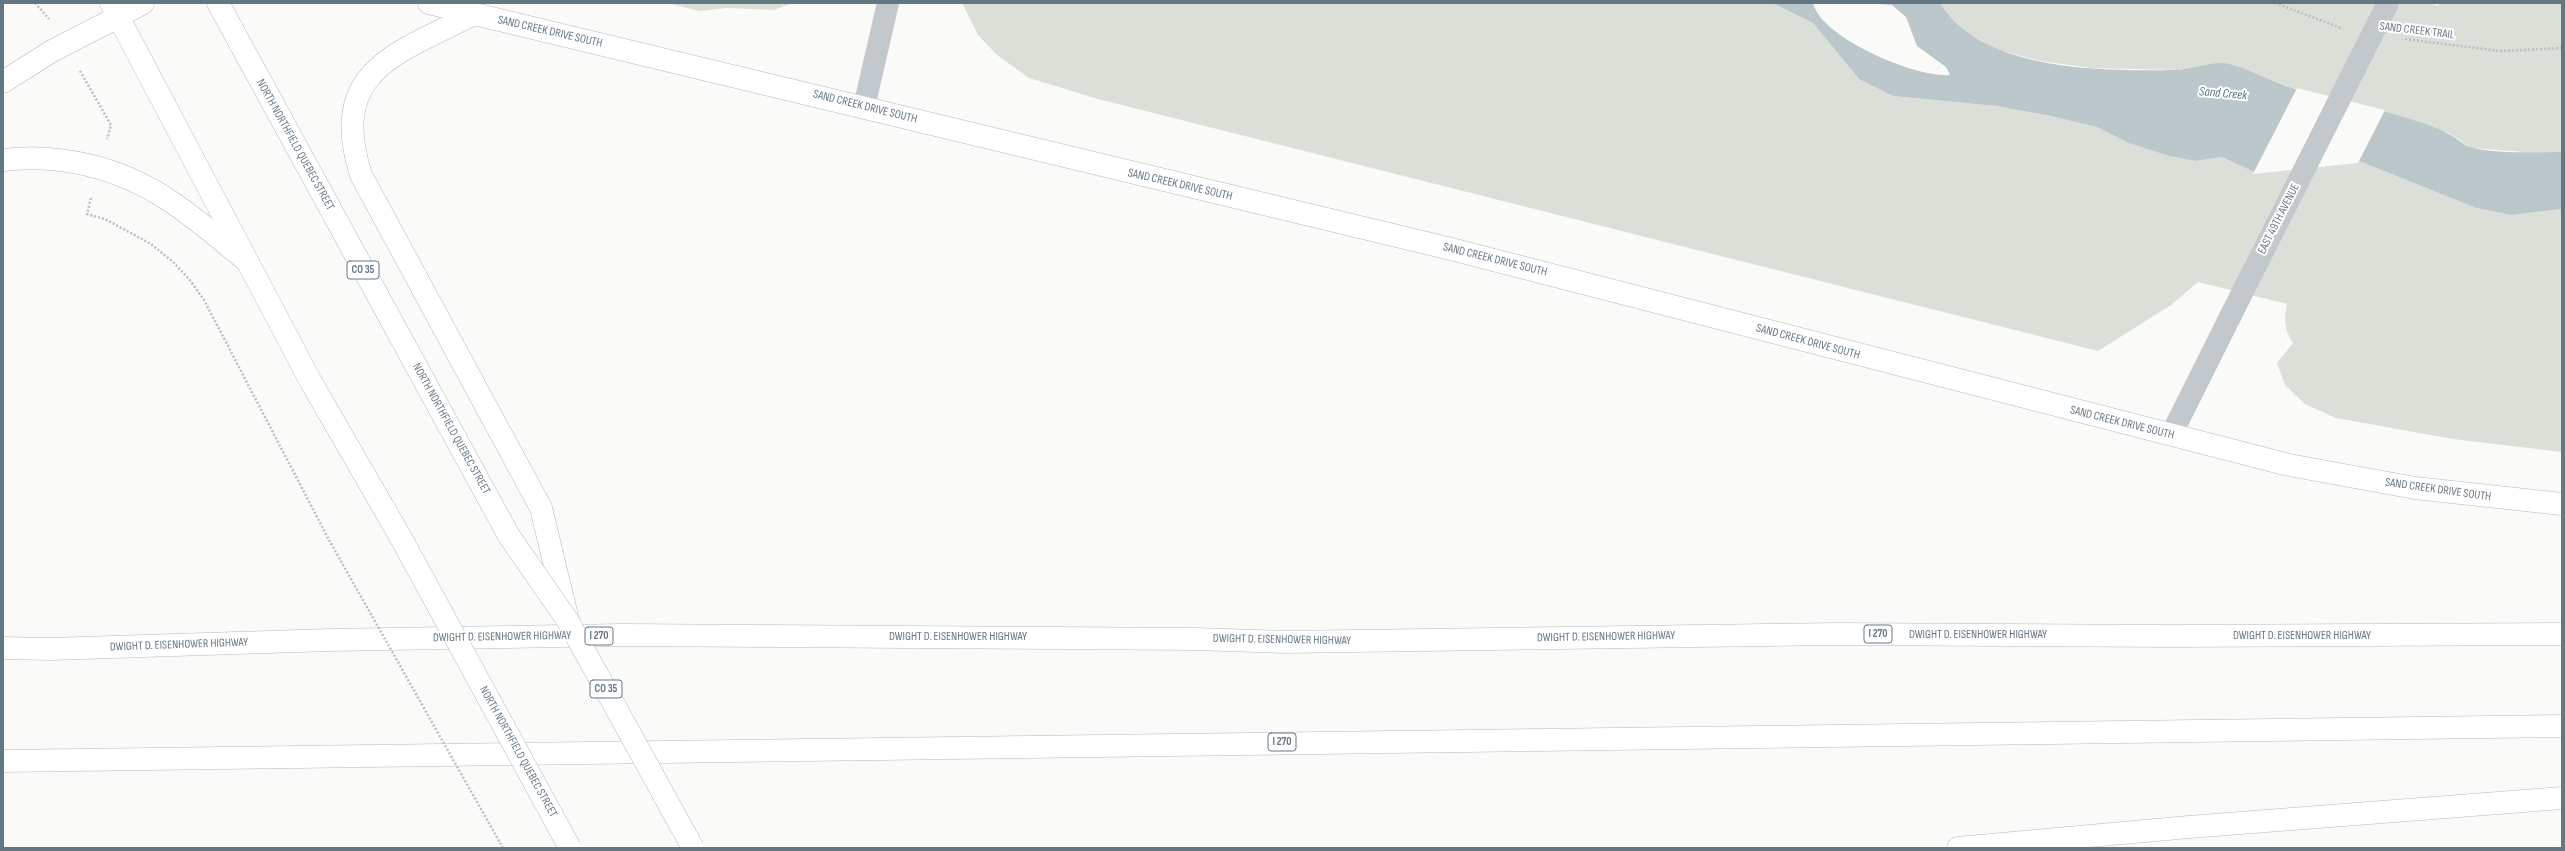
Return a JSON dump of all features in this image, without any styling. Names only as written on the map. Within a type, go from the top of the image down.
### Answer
[{"type":"main road","points":[[3,82],[115,10],[143,3]]},
{"type":"main road","name":"NORTH NORTHFIELD QUEBEC STREET","points":[[218,3],[509,536],[568,621],[693,848]]},
{"type":"main road","name":"SAND CREEK DRIVE SOUTH","points":[[429,3],[864,107],[1027,149],[1451,249],[2288,465],[2368,481],[2456,494],[2562,504]]},
{"type":"main road","name":"NORTH NORTHFIELD QUEBEC STREET","points":[[115,10],[311,382],[401,538],[570,848]]},
{"type":"main road","points":[[474,14],[395,55],[373,72],[359,92],[351,119],[353,148],[361,175],[541,508],[568,621]]},
{"type":"main road","points":[[3,160],[32,157],[71,161],[100,168],[134,181],[170,201],[247,260]]},
{"type":"main road","name":"DWIGHT D. EISENHOWER HIGHWAY","points":[[3,648],[50,649],[330,640],[623,635],[1187,639],[1286,642],[1836,634],[2171,636],[2562,634]]},
{"type":"main road","name":"I 270","points":[[3,761],[2562,726]]},
{"type":"main road","points":[[1958,848],[2189,827],[2562,798]]},
{"type":"street","points":[[864,107],[888,3]]},
{"type":"street","name":"EAST 49TH AVENUE","points":[[2171,435],[2388,3]]},
{"type":"path","points":[[35,3],[44,11]]},
{"type":"path","points":[[2276,3],[2344,29]]},
{"type":"path","name":"SAND CREEK TRAIL","points":[[2403,38],[2500,51],[2562,48]]},
{"type":"path","points":[[85,80],[111,125],[107,140]]},
{"type":"path","points":[[90,205],[87,214],[105,220],[151,244],[173,262],[189,279],[204,300],[329,540],[503,848]]},
{"type":"shaded area","points":[[667,3],[793,3],[774,10],[727,8],[700,11]]},
{"type":"shaded area","points":[[962,3],[1772,3],[1813,23],[1859,79],[1893,96],[1996,106],[2046,115],[2097,127],[2130,143],[2169,156],[2195,161],[2222,157],[2254,172],[2359,161],[2476,208],[2511,215],[2562,209],[2562,452],[2453,439],[2336,418],[2305,404],[2285,385],[2277,363],[2293,343],[2286,329],[2285,315],[2287,304],[2198,282],[2171,305],[2098,351],[1098,99],[1029,78],[997,55],[978,35]]},
{"type":"shaded area","points":[[1940,3],[2429,3],[2438,6],[2440,3],[2562,3],[2562,152],[2524,152],[2471,148],[2449,133],[2354,103],[2292,88],[2228,63],[2177,70],[2091,68],[2041,61],[1997,50],[1967,33],[1946,13]]},
{"type":"water","name":"Sand Creek","points":[[1772,3],[1813,3],[1820,16],[1833,29],[1851,42],[1894,63],[1915,70],[1935,74],[1950,75],[1946,67],[1917,46],[1906,17],[1892,5],[1867,3],[1940,3],[1959,26],[1984,43],[2014,55],[2046,63],[2114,70],[2181,70],[2218,63],[2230,64],[2306,93],[2380,110],[2429,125],[2473,148],[2506,152],[2562,152],[2562,209],[2511,215],[2476,208],[2359,161],[2254,172],[2222,157],[2195,161],[2169,156],[2129,143],[2097,127],[2046,115],[1996,106],[1893,96],[1859,79],[1813,23]]},
{"type":"pier","points":[[2297,88],[2385,110],[2358,163],[2253,174]]}]
